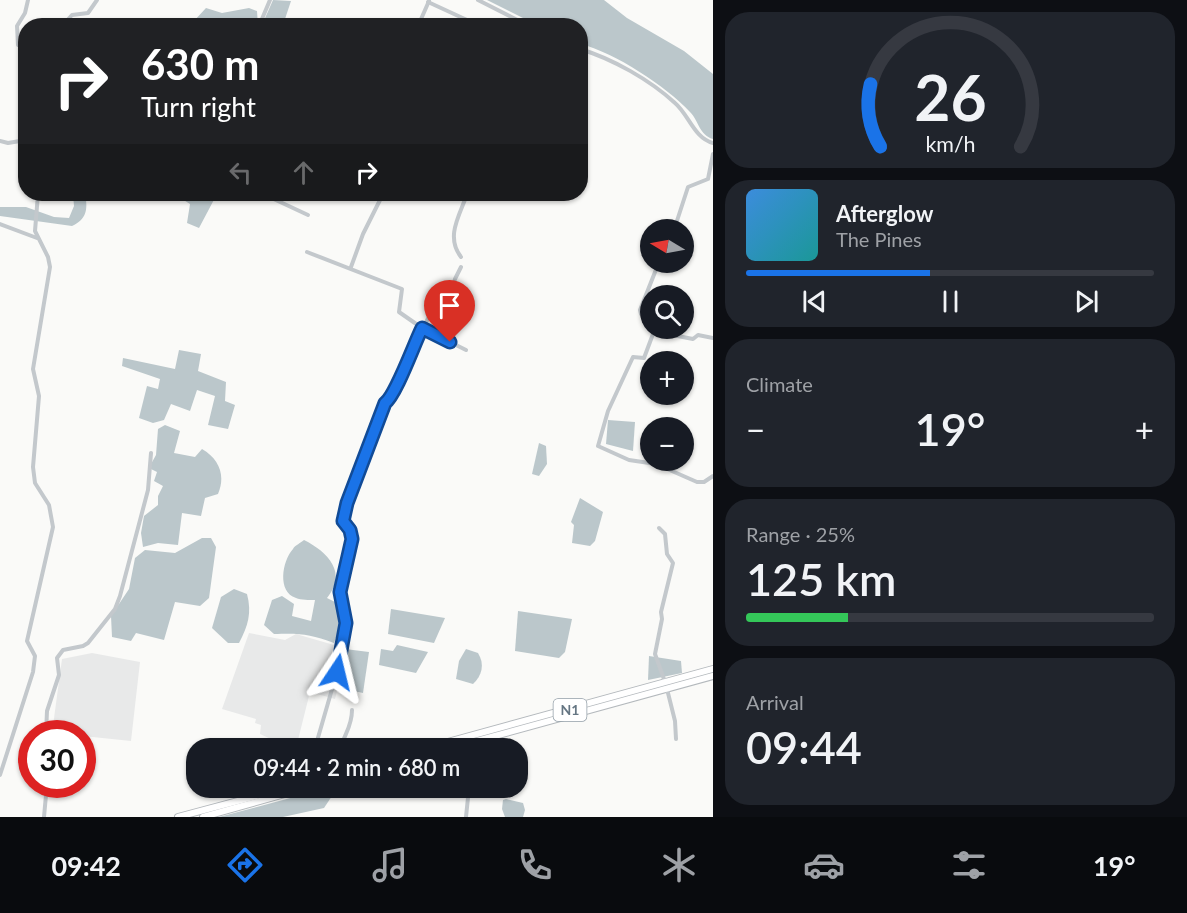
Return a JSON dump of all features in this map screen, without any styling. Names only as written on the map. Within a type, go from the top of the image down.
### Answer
[{"type":"highway","name":"N1","points":[[493,738],[666,686],[713,669]]},
{"type":"highway","name":"N1","points":[[465,738],[713,676]]},
{"type":"highway","points":[[178,817],[241,798]]},
{"type":"highway","points":[[203,817],[270,798]]},
{"type":"street","points":[[22,18],[28,0]]},
{"type":"street","points":[[69,18],[72,15],[88,13],[97,0]]},
{"type":"street","points":[[263,18],[270,0]]},
{"type":"street","points":[[478,0],[513,18]]},
{"type":"street","points":[[422,18],[429,1],[464,18]]},
{"type":"street","points":[[18,29],[16,35],[18,45]]},
{"type":"street","points":[[588,53],[614,64],[663,93],[687,115],[700,137],[713,143]]},
{"type":"street","points":[[0,141],[8,143],[18,141]]},
{"type":"street","points":[[678,219],[688,187],[708,178],[713,154]]},
{"type":"street","points":[[0,775],[33,672],[36,658],[27,641],[53,530],[52,514],[35,483],[33,467],[39,396],[33,369],[50,267],[46,253],[37,238],[35,222],[37,201]]},
{"type":"street","points":[[278,201],[308,215]]},
{"type":"street","points":[[351,267],[363,234],[380,201]]},
{"type":"street","points":[[461,257],[454,245],[453,229],[464,201]]},
{"type":"street","points":[[0,225],[37,238]]},
{"type":"street","points":[[307,252],[351,267],[402,290],[399,312],[422,328],[466,350]]},
{"type":"street","points":[[433,334],[447,311],[455,279],[461,267]]},
{"type":"street","points":[[318,738],[337,672],[346,623],[340,592],[352,539],[350,530],[343,521],[347,503],[385,403],[394,394],[403,366],[422,328],[433,309],[447,311]]},
{"type":"street","points":[[694,338],[698,335],[713,338]]},
{"type":"street","points":[[651,339],[644,358],[633,357],[621,380],[598,446],[629,460],[656,464],[696,482],[704,482],[713,476]]},
{"type":"street","points":[[47,720],[49,703],[59,675],[59,655],[65,649],[88,643],[115,609],[148,490],[151,453]]},
{"type":"street","points":[[659,528],[665,534],[667,554],[673,563],[661,612],[662,619],[656,654],[675,721],[676,739]]},
{"type":"street","points":[[344,738],[351,727],[352,711]]},
{"type":"street","points":[[44,817],[45,798]]},
{"type":"street","points":[[466,817],[468,798]]},
{"type":"shaded area","points":[[273,0],[291,1],[285,18],[265,18]]},
{"type":"shaded area","points":[[487,0],[604,0],[627,18],[684,51],[713,74],[713,139],[705,134],[680,102],[654,81],[609,55],[588,46],[588,18],[523,18]]},
{"type":"shaded area","points":[[206,8],[222,13],[249,8],[257,11],[257,18],[197,18]]},
{"type":"shaded area","points":[[74,201],[86,201],[83,217],[72,226],[0,216],[0,207],[26,207],[54,217],[69,218]]},
{"type":"shaded area","points":[[185,201],[213,201],[199,228],[187,223],[190,204]]},
{"type":"shaded area","points":[[179,350],[201,354],[198,371],[226,382],[225,401],[235,405],[228,429],[208,425],[215,396],[197,390],[190,411],[171,404],[164,420],[153,423],[139,418],[147,386],[158,389],[160,379],[122,366],[123,358],[175,369]]},
{"type":"shaded area","points":[[608,420],[635,422],[633,451],[606,444]]},
{"type":"shaded area","points":[[165,425],[180,431],[174,453],[195,457],[202,449],[213,458],[221,474],[220,487],[218,494],[205,498],[201,516],[182,513],[178,545],[158,543],[143,547],[141,533],[144,516],[158,505],[158,496],[163,486],[154,481],[157,472],[151,469],[151,464],[156,455],[158,429]]},
{"type":"shaded area","points":[[539,443],[546,446],[547,464],[539,476],[532,474]]},
{"type":"shaded area","points":[[580,498],[603,512],[595,541],[590,546],[572,543],[574,525],[571,522]]},
{"type":"shaded area","points":[[202,538],[211,538],[216,547],[209,598],[200,606],[175,602],[164,640],[136,633],[131,641],[112,637],[111,616],[129,589],[135,558],[145,550],[175,553]]},
{"type":"shaded area","points":[[304,540],[327,557],[335,572],[336,580],[327,598],[337,603],[343,617],[334,643],[305,635],[274,634],[264,625],[272,600],[282,596],[294,604],[292,616],[311,621],[315,600],[303,600],[290,595],[286,590],[283,576],[289,554]]},
{"type":"shaded area","points":[[234,589],[247,594],[249,613],[247,625],[239,643],[228,643],[212,628],[221,597]]},
{"type":"shaded area","points":[[391,609],[445,618],[434,643],[388,634]]},
{"type":"shaded area","points":[[518,611],[572,619],[565,652],[559,658],[515,651]]},
{"type":"shaded area","points":[[249,633],[285,640],[296,634],[334,645],[331,660],[344,663],[335,699],[310,692],[298,738],[269,738],[260,734],[261,725],[255,723],[256,719],[222,709]]},
{"type":"shaded area","points":[[397,645],[428,652],[416,673],[379,665],[381,649],[393,651]]},
{"type":"shaded area","points":[[345,649],[369,652],[363,693],[340,688]]},
{"type":"shaded area","points":[[466,649],[478,653],[482,666],[479,677],[473,684],[456,679],[459,661]]},
{"type":"shaded area","points":[[92,653],[140,662],[131,741],[96,737],[96,720],[54,720],[62,659]]},
{"type":"shaded area","points":[[649,656],[681,661],[682,673],[648,680]]},
{"type":"shaded area","points":[[290,798],[331,798],[324,808],[283,817],[219,817]]},
{"type":"shaded area","points":[[503,800],[523,803],[525,810],[523,817],[505,817],[502,809]]},
{"type":"route","points":[[337,672],[346,623],[340,592],[352,539],[350,530],[343,521],[347,503],[385,403],[394,394],[403,366],[422,328],[450,342]]}]
